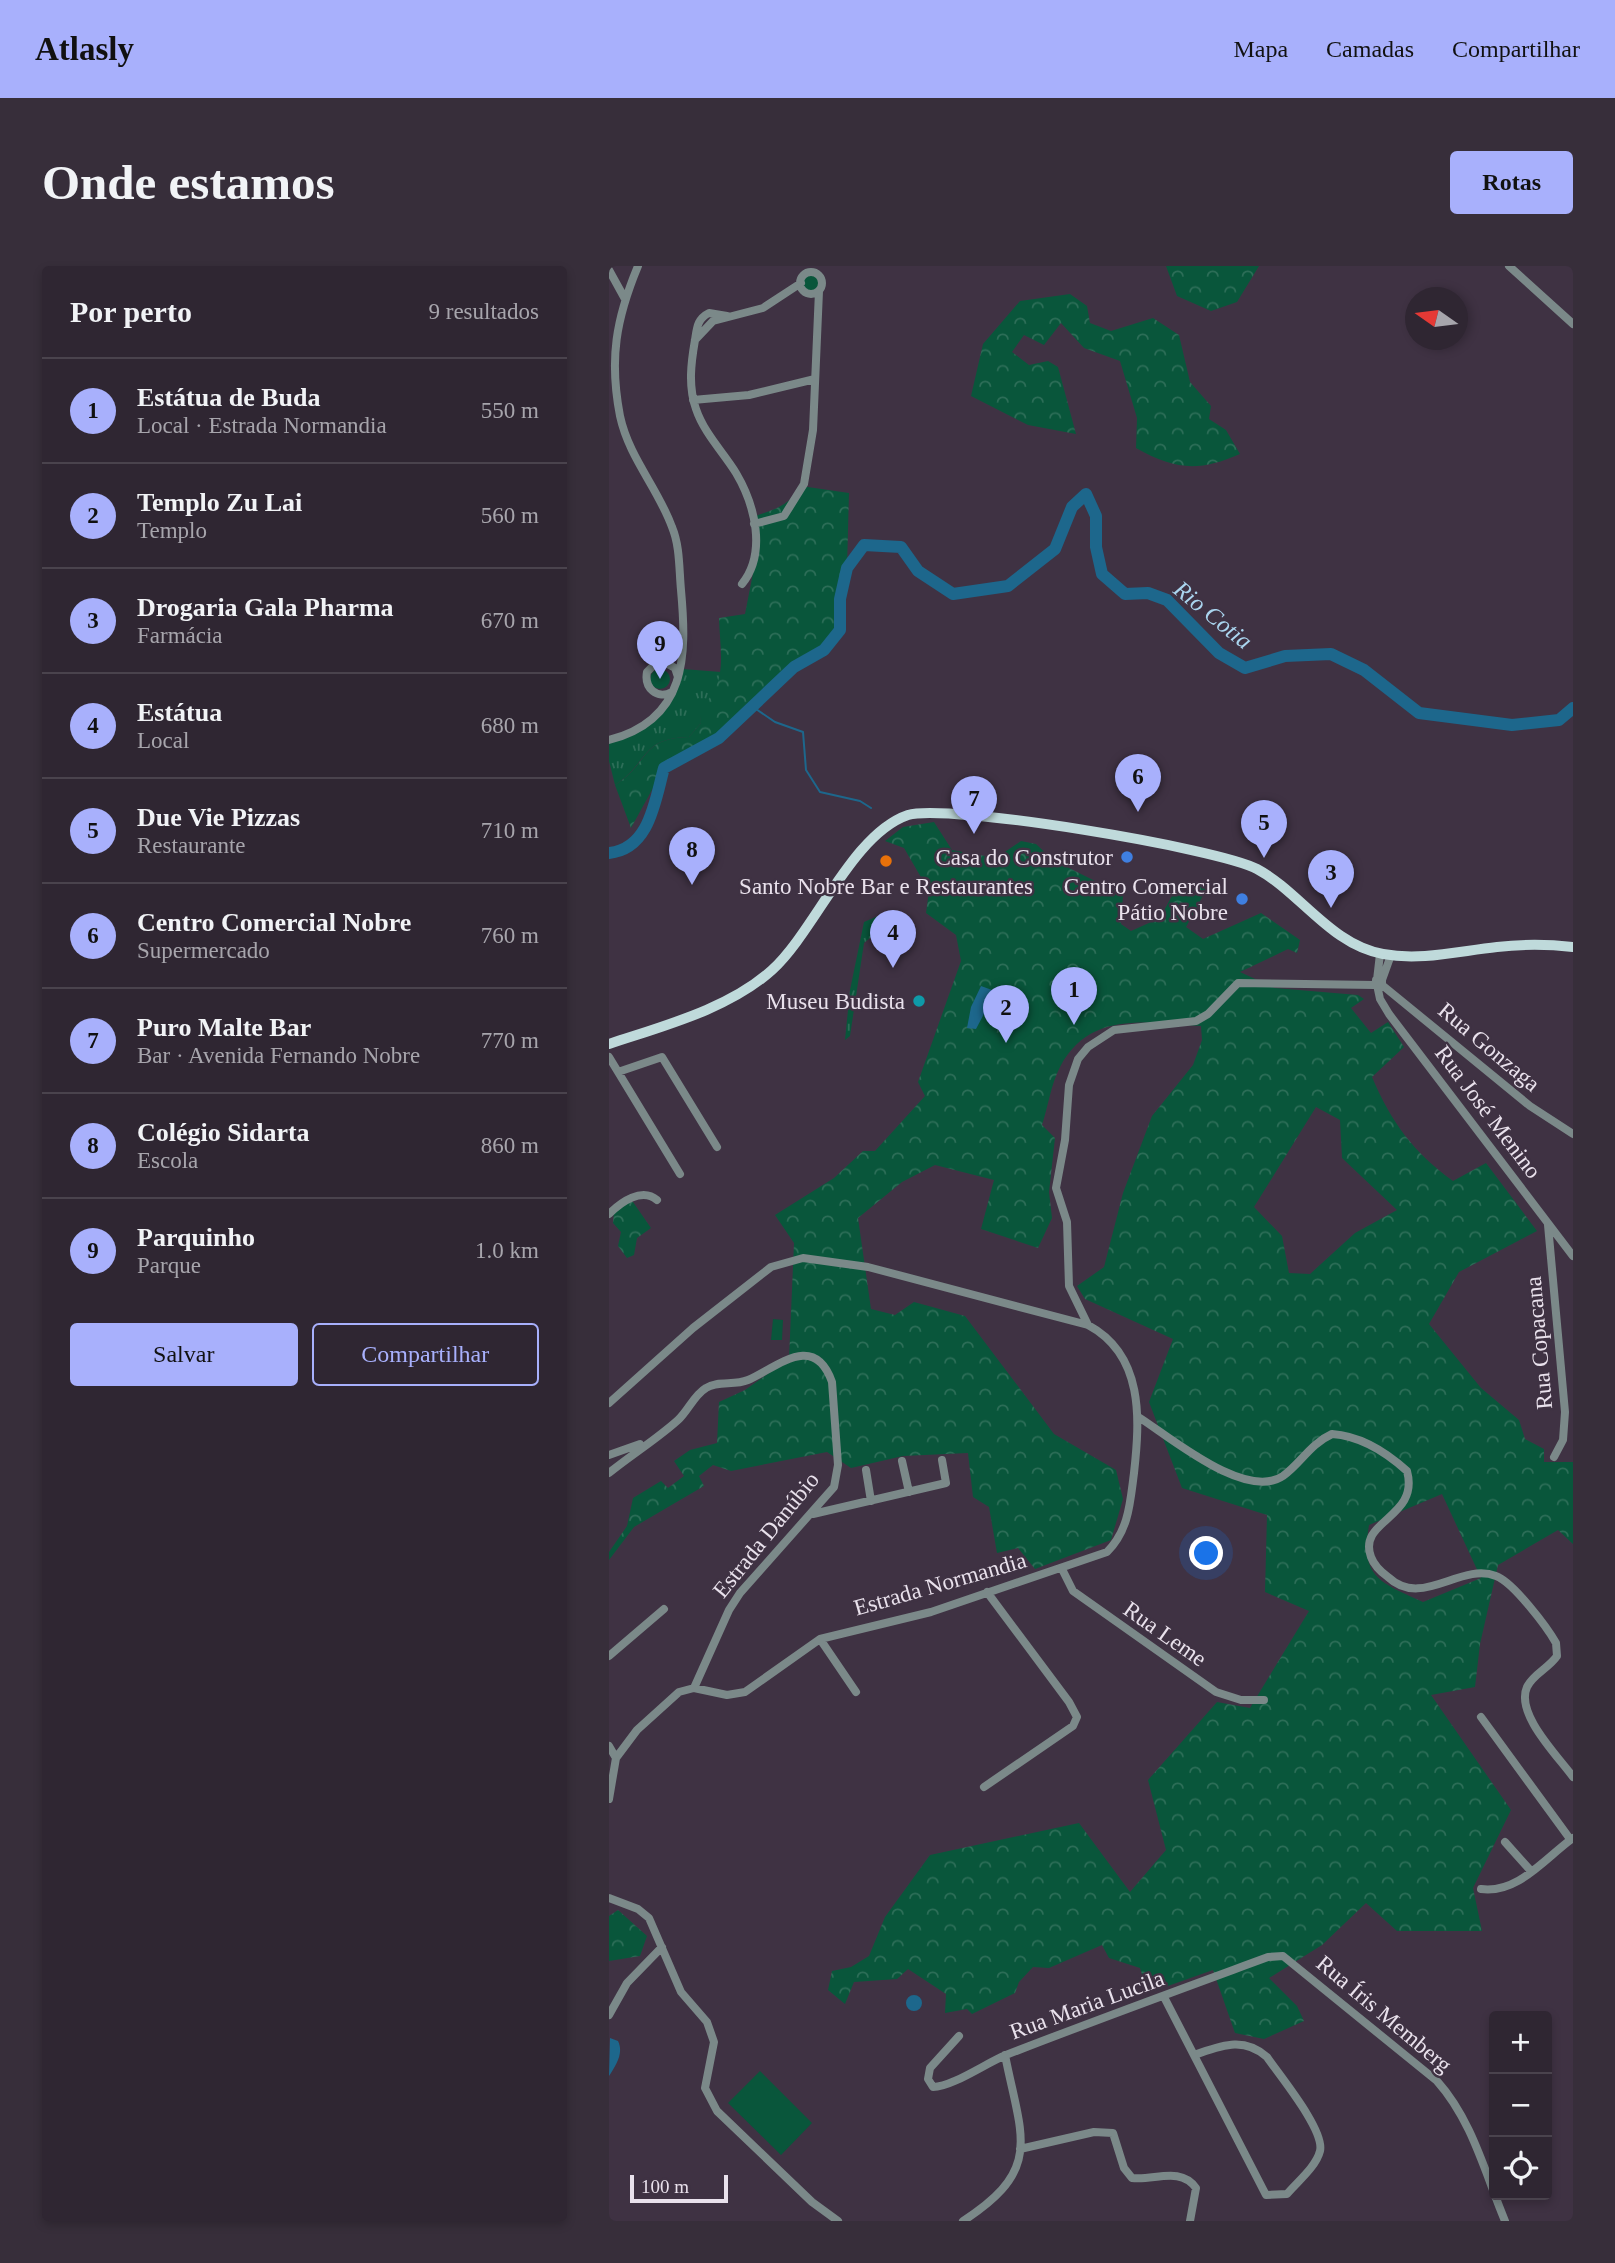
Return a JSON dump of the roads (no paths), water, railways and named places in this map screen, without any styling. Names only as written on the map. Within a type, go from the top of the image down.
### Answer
[{"type":"main road","points":[[609,1044],[737,996],[757,983],[790,951],[826,897],[877,835],[908,816],[934,812],[1016,821],[1216,853],[1257,868],[1318,919],[1386,954],[1424,956],[1534,944],[1573,947]]},
{"type":"street","points":[[609,740],[650,721],[675,690],[684,646],[678,551],[664,507],[641,472],[627,441],[616,391],[611,341],[638,266]]},
{"type":"street","points":[[754,524],[784,516],[804,484],[813,430],[822,266]]},
{"type":"street","points":[[1509,266],[1573,324]]},
{"type":"street","points":[[609,270],[625,299]]},
{"type":"street","points":[[742,584],[752,571],[756,558],[754,524],[746,493],[703,426],[693,400],[690,364],[698,324],[705,315],[717,313],[727,316],[762,308],[801,284],[807,270],[821,278]]},
{"type":"street","points":[[801,284],[806,292],[819,291]]},
{"type":"street","points":[[693,400],[749,395],[815,379]]},
{"type":"street","points":[[675,690],[663,695],[653,692],[647,683],[647,672],[655,664],[666,663],[674,668],[679,679]]},
{"type":"street","name":"Rua José Menino","points":[[1386,954],[1379,984],[1380,999],[1389,1014],[1573,1256]]},
{"type":"street","name":"Estrada Normandia","points":[[1088,1325],[1069,1286],[1067,1222],[1056,1188],[1065,1140],[1069,1085],[1078,1059],[1088,1047],[1114,1030],[1196,1021],[1209,1014],[1238,983],[1379,984]]},
{"type":"street","name":"Rua Gonzaga","points":[[1379,984],[1529,1106],[1573,1134]]},
{"type":"street","points":[[609,1057],[680,1174]]},
{"type":"street","points":[[618,1072],[661,1057],[717,1147]]},
{"type":"street","points":[[609,1214],[627,1200],[640,1196],[651,1196],[657,1200]]},
{"type":"street","name":"Rua Copacana","points":[[1548,1224],[1565,1399],[1563,1440],[1554,1457]]},
{"type":"street","name":"Estrada Normandia","points":[[609,1403],[694,1328],[771,1268],[803,1258],[868,1267],[1088,1325],[1104,1334],[1117,1349],[1127,1369],[1140,1418],[1130,1509],[1124,1530],[1107,1552],[930,1612],[820,1639],[745,1692],[727,1695],[694,1688]]},
{"type":"street","name":"Estrada Danúbio","points":[[609,1473],[675,1422],[699,1394],[713,1384],[747,1380],[792,1357],[817,1361],[827,1370],[832,1382],[838,1465],[834,1488],[740,1593],[729,1610],[694,1688]]},
{"type":"street","points":[[1140,1418],[1228,1474],[1246,1481],[1267,1483],[1283,1476],[1312,1445],[1332,1434],[1368,1444],[1397,1462],[1407,1471],[1410,1491],[1401,1507],[1370,1536],[1368,1545],[1371,1558],[1391,1581],[1403,1586],[1420,1589],[1486,1573],[1508,1584],[1556,1643],[1557,1656],[1528,1684],[1524,1701],[1527,1715],[1573,1777]]},
{"type":"street","points":[[609,1455],[646,1442]]},
{"type":"street","points":[[813,1514],[946,1483],[941,1460]]},
{"type":"street","points":[[902,1461],[909,1492]]},
{"type":"street","points":[[866,1470],[871,1501]]},
{"type":"street","name":"Rua Leme","points":[[1062,1569],[1073,1591],[1216,1692],[1241,1700],[1264,1700]]},
{"type":"street","points":[[984,1787],[1073,1726],[1077,1717],[1069,1702],[987,1592]]},
{"type":"street","points":[[609,1656],[664,1609]]},
{"type":"street","points":[[820,1639],[856,1692]]},
{"type":"street","points":[[609,1799],[616,1758],[679,1692],[694,1688]]},
{"type":"street","points":[[1481,1717],[1572,1839],[1504,1889],[1481,1889]]},
{"type":"street","points":[[609,1746],[616,1758]]},
{"type":"street","points":[[1505,1842],[1531,1871]]},
{"type":"street","points":[[609,1898],[638,1909],[649,1918],[681,1992],[712,2032],[714,2042],[705,2088],[717,2111],[812,2202],[838,2221]]},
{"type":"street","points":[[609,2015],[627,1983],[662,1947]]},
{"type":"street","name":"Rua Maria Lucila","points":[[963,2221],[1005,2190],[1019,2164],[1020,2149],[1005,2055],[1268,1956],[1283,1955]]},
{"type":"street","name":"Rua Íris Memberg","points":[[1283,1955],[1427,2073],[1450,2096],[1462,2113],[1505,2221]]},
{"type":"street","points":[[1164,1997],[1266,2195],[1287,2194],[1320,2152],[1321,2140],[1314,2126],[1267,2057],[1257,2048],[1230,2043],[1194,2055]]},
{"type":"street","points":[[959,2036],[930,2068],[927,2079],[933,2087],[943,2086],[1005,2055]]},
{"type":"street","points":[[1020,2149],[1094,2132],[1113,2133],[1124,2168],[1132,2178],[1172,2175],[1191,2181],[1196,2188],[1190,2221]]},
{"type":"water","points":[[981,986],[992,990],[995,1002],[985,1012],[976,1029],[967,1028],[971,1007]]},
{"type":"water","points":[[911,1995],[917,1995],[922,2003],[920,2009],[911,2011],[906,2006],[906,2000]]},
{"type":"water","points":[[610,2038],[618,2041],[620,2054],[609,2076]]},
{"type":"waterway","name":"Rio Cotia","points":[[609,853],[623,850],[634,843],[642,833],[649,821],[664,768],[719,738],[794,667],[824,650],[840,630],[840,599],[847,568],[864,545],[901,547],[918,571],[953,594],[1008,586],[1055,549],[1072,507],[1086,494],[1096,516],[1096,547],[1102,574],[1125,594],[1148,593],[1167,600],[1219,653],[1245,668],[1285,656],[1331,654],[1364,670],[1419,713],[1512,725],[1559,720],[1573,708]]},
{"type":"waterway","points":[[753,707],[775,722],[803,732],[806,770],[820,792],[860,801],[871,808]]},
{"type":"place","name":"Parquinho","points":[[660,679]]},
{"type":"place","name":"Centro Comercial Nobre","points":[[1138,812]]},
{"type":"place","name":"Puro Malte Bar","points":[[974,834]]},
{"type":"place","name":"Casa do Construtor","points":[[1127,857]]},
{"type":"place","name":"Due Vie Pizzas","points":[[1264,858]]},
{"type":"place","name":"Santo Nobre Bar e Restaurantes","points":[[886,861]]},
{"type":"place","name":"Colégio Sidarta","points":[[692,885]]},
{"type":"place","name":"Centro Comercial Pátio Nobre","points":[[1242,899]]},
{"type":"place","name":"Drogaria Gala Pharma","points":[[1331,908]]},
{"type":"place","name":"Estátua","points":[[893,968]]},
{"type":"place","name":"Museu Budista","points":[[919,1001]]},
{"type":"place","name":"Estátua de Buda","points":[[1074,1025]]},
{"type":"place","name":"Templo Zu Lai","points":[[1006,1043]]}]
